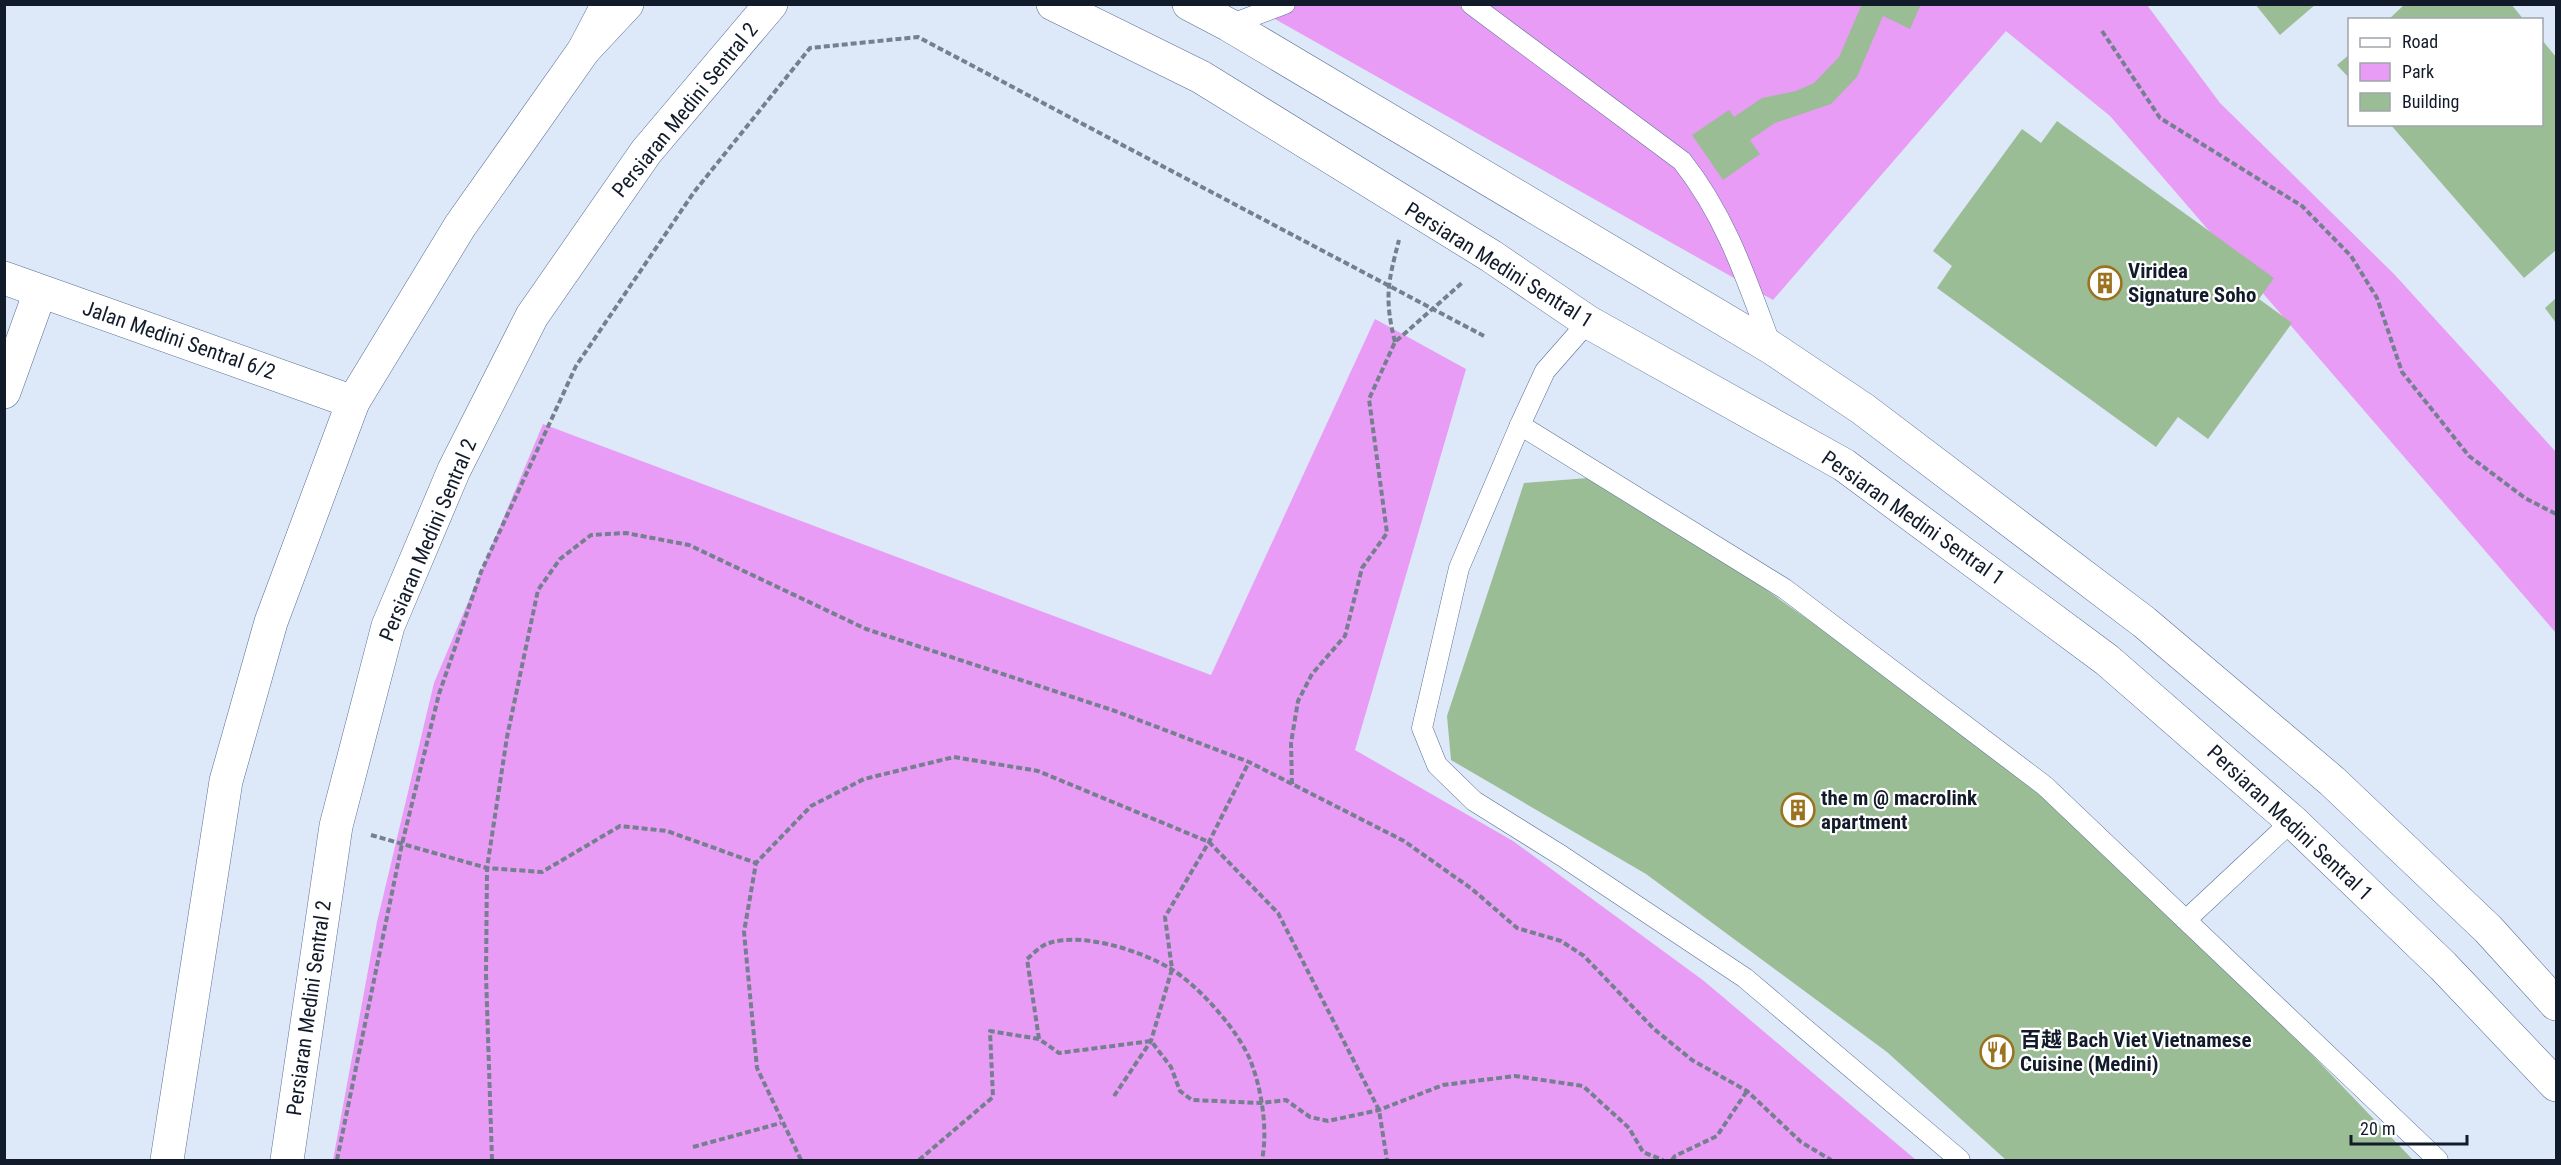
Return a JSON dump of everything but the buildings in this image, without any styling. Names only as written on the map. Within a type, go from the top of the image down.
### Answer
[{"type":"street","points":[[167,1161],[226,781],[271,622],[353,402],[460,226],[584,50],[608,4]]},
{"type":"street","points":[[584,50],[627,4]]},
{"type":"street","name":"Persiaran Medini Sentral 2","points":[[288,1161],[336,826],[387,626],[454,470],[532,316],[646,152],[771,4]]},
{"type":"street","name":"Persiaran Medini Sentral 1","points":[[1053,4],[1201,77],[1407,207],[1491,256],[1588,322],[1844,465],[2107,660],[2292,821],[2443,966],[2556,1085]]},
{"type":"street","points":[[1189,4],[1229,25],[1772,348],[1863,410],[2144,622],[2332,781],[2488,929],[2556,1004]]},
{"type":"street","name":"Jalan Medini Sentral 6/2","points":[[4,278],[353,402]]},
{"type":"street","points":[[4,392],[40,292]]},
{"type":"lane","points":[[1229,25],[1285,4]]},
{"type":"lane","points":[[1471,4],[1682,161],[1706,191],[1723,224],[1772,348]]},
{"type":"lane","points":[[1588,322],[1545,371],[1459,568],[1422,728],[1437,765],[1474,801],[1562,856],[1745,978],[1960,1161]]},
{"type":"lane","points":[[1520,424],[1785,589],[2045,786],[2438,1161]]},
{"type":"lane","points":[[2186,920],[2292,821]]},
{"type":"path","points":[[2102,31],[2160,118],[2302,206],[2350,256],[2377,298],[2402,372],[2469,456],[2525,498],[2556,514]]},
{"type":"path","points":[[337,1161],[402,844],[439,694],[481,572],[576,366],[694,192],[810,48],[918,37],[1484,336]]},
{"type":"path","points":[[1395,342],[1387,310],[1387,285],[1407,207]]},
{"type":"path","points":[[1292,784],[1292,743],[1298,701],[1312,674],[1345,636],[1362,568],[1387,532],[1369,399],[1395,342],[1491,256]]},
{"type":"path","points":[[492,1161],[486,975],[487,868],[507,737],[537,590],[560,559],[591,535],[626,533],[689,544],[866,629],[926,651],[1115,711],[1249,762],[1404,841],[1472,889],[1517,928],[1561,941],[1584,956],[1654,1029],[1692,1060],[1747,1091],[1801,1142],[1831,1161]]},
{"type":"path","points":[[801,1161],[781,1123],[757,1068],[749,1004],[744,932],[756,862],[810,807],[864,779],[954,757],[1038,771],[1209,842],[1278,913],[1379,1110],[1387,1161]]},
{"type":"path","points":[[1114,1096],[1151,1041],[1172,969],[1165,917],[1209,842],[1249,762]]},
{"type":"path","points":[[336,826],[487,868],[542,872],[620,826],[667,831],[756,862]]},
{"type":"path","points":[[1039,1039],[1027,959],[1048,943],[1084,940],[1122,948],[1172,969],[1217,1008],[1250,1060],[1261,1102],[1265,1145],[1262,1161]]},
{"type":"path","points":[[919,1161],[993,1097],[990,1031],[1039,1039],[1059,1053],[1151,1041]]},
{"type":"path","points":[[1151,1041],[1171,1067],[1180,1091],[1192,1100],[1261,1102],[1286,1100],[1310,1117],[1328,1121],[1379,1110],[1443,1085],[1515,1077],[1583,1086],[1629,1128],[1643,1152],[1663,1161]]},
{"type":"path","points":[[1672,1161],[1675,1156],[1717,1136],[1747,1091]]},
{"type":"path","points":[[693,1147],[781,1123]]},
{"type":"green space","points":[[1250,5],[2147,5],[2220,103],[2394,274],[2556,452],[2556,633],[2110,116],[2006,31],[1773,300]]},
{"type":"green space","points":[[1375,319],[1466,369],[1355,750],[1513,841],[1704,981],[1916,1160],[333,1160],[377,922],[434,683],[543,424],[1211,675]]},
{"type":"place","name":"Viridea Signature Soho","points":[[2105,283]]},
{"type":"place","name":"the m @ macrolink apartment","points":[[1798,810]]},
{"type":"place","name":"百越 Bach Viet Vietnamese Cuisine (Medini)","points":[[1997,1052]]}]
